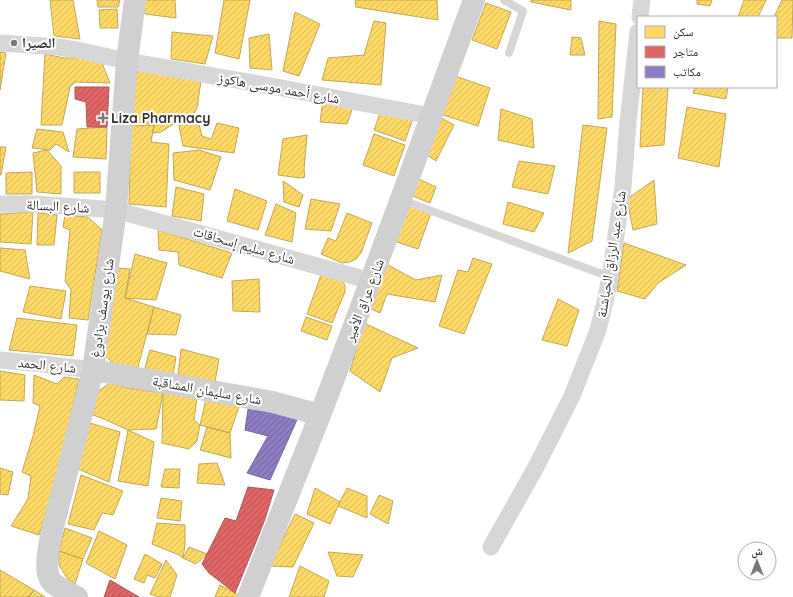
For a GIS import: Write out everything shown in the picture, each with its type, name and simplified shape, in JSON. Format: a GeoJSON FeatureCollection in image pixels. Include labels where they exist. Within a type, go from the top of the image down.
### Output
{"type":"FeatureCollection","features":[{"type":"Feature","properties":{"kind":"main road","name":"شارع يوسف بزادوغ"},"geometry":{"type":"LineString","coordinates":[[77,597],[54,584],[49,578],[47,572],[48,554],[51,535],[93,370],[116,210],[127,61],[135,0]]}},
{"type":"Feature","properties":{"kind":"main road","name":"شارع عراق الأمير"},"geometry":{"type":"LineString","coordinates":[[248,597],[371,281],[474,0]]}},
{"type":"Feature","properties":{"kind":"main road","name":"شارع سليمان المشاقبة"},"geometry":{"type":"LineString","coordinates":[[93,370],[273,402],[320,415]]}},
{"type":"Feature","properties":{"kind":"street"},"geometry":{"type":"LineString","coordinates":[[640,16],[642,0]]}},
{"type":"Feature","properties":{"kind":"street","name":"شارع عبد الرزاق الحباشنة"},"geometry":{"type":"LineString","coordinates":[[491,547],[536,467],[572,396],[598,330],[610,276],[623,186],[637,41]]}},
{"type":"Feature","properties":{"kind":"street","name":"شارع أحمد موسى هاكوز"},"geometry":{"type":"LineString","coordinates":[[0,43],[59,47],[77,50],[127,61],[431,116]]}},
{"type":"Feature","properties":{"kind":"street","name":"شارع البسالة"},"geometry":{"type":"LineString","coordinates":[[0,204],[36,204],[116,210]]}},
{"type":"Feature","properties":{"kind":"street","name":"شارع سليم إسحاقات"},"geometry":{"type":"LineString","coordinates":[[116,210],[371,281]]}},
{"type":"Feature","properties":{"kind":"street","name":"شارع الحمد"},"geometry":{"type":"LineString","coordinates":[[0,360],[93,370]]}},
{"type":"Feature","properties":{"kind":"lane"},"geometry":{"type":"LineString","coordinates":[[504,0],[523,11],[509,53]]}},
{"type":"Feature","properties":{"kind":"lane"},"geometry":{"type":"LineString","coordinates":[[401,200],[610,276]]}},
{"type":"Feature","properties":{"kind":"building: سكن"},"geometry":{"type":"Polygon","coordinates":[[[50,0],[73,0],[80,39],[54,36],[50,0]]]}},
{"type":"Feature","properties":{"kind":"building: سكن"},"geometry":{"type":"Polygon","coordinates":[[[97,0],[120,0],[118,7],[98,7],[97,0]]]}},
{"type":"Feature","properties":{"kind":"building: سكن"},"geometry":{"type":"Polygon","coordinates":[[[144,0],[175,0],[176,18],[145,14],[144,0]]]}},
{"type":"Feature","properties":{"kind":"building: سكن"},"geometry":{"type":"Polygon","coordinates":[[[224,0],[250,0],[239,59],[215,53],[224,0]]]}},
{"type":"Feature","properties":{"kind":"building: سكن"},"geometry":{"type":"Polygon","coordinates":[[[355,0],[437,0],[438,20],[356,7],[355,0]]]}},
{"type":"Feature","properties":{"kind":"building: سكن"},"geometry":{"type":"Polygon","coordinates":[[[531,0],[571,0],[571,10],[531,2],[531,0]]]}},
{"type":"Feature","properties":{"kind":"building: سكن"},"geometry":{"type":"Polygon","coordinates":[[[697,0],[712,0],[710,6],[697,4],[697,0]]]}},
{"type":"Feature","properties":{"kind":"building: سكن"},"geometry":{"type":"Polygon","coordinates":[[[744,0],[766,0],[758,16],[738,16],[744,0]]]}},
{"type":"Feature","properties":{"kind":"building: سكن"},"geometry":{"type":"Polygon","coordinates":[[[782,0],[793,0],[792,38],[777,38],[777,16],[774,16],[782,0]]]}},
{"type":"Feature","properties":{"kind":"building: سكن"},"geometry":{"type":"Polygon","coordinates":[[[486,3],[511,12],[497,49],[472,40],[486,3]]]}},
{"type":"Feature","properties":{"kind":"building: سكن"},"geometry":{"type":"Polygon","coordinates":[[[117,9],[118,28],[100,28],[99,10],[117,9]]]}},
{"type":"Feature","properties":{"kind":"building: سكن"},"geometry":{"type":"Polygon","coordinates":[[[295,12],[320,24],[299,76],[283,71],[295,12]]]}},
{"type":"Feature","properties":{"kind":"building: سكن"},"geometry":{"type":"Polygon","coordinates":[[[374,21],[386,23],[381,85],[322,80],[328,58],[364,55],[374,21]]]}},
{"type":"Feature","properties":{"kind":"building: سكن"},"geometry":{"type":"Polygon","coordinates":[[[599,21],[616,24],[612,117],[598,119],[599,21]]]}},
{"type":"Feature","properties":{"kind":"building: سكن"},"geometry":{"type":"Polygon","coordinates":[[[172,32],[213,36],[205,64],[171,59],[172,32]]]}},
{"type":"Feature","properties":{"kind":"building: سكن"},"geometry":{"type":"Polygon","coordinates":[[[269,34],[272,70],[250,68],[249,38],[269,34]]]}},
{"type":"Feature","properties":{"kind":"building: سكن"},"geometry":{"type":"Polygon","coordinates":[[[572,37],[581,38],[585,55],[570,55],[572,37]]]}},
{"type":"Feature","properties":{"kind":"building: سكن"},"geometry":{"type":"Polygon","coordinates":[[[0,52],[6,53],[0,90],[0,52]]]}},
{"type":"Feature","properties":{"kind":"building: سكن"},"geometry":{"type":"Polygon","coordinates":[[[45,54],[64,58],[82,58],[102,63],[110,83],[75,82],[70,87],[62,125],[41,125],[45,54]]]}},
{"type":"Feature","properties":{"kind":"building: سكن"},"geometry":{"type":"Polygon","coordinates":[[[138,70],[201,81],[197,108],[192,117],[178,121],[161,132],[153,133],[154,125],[131,121],[133,88],[138,70]]]}},
{"type":"Feature","properties":{"kind":"building: سكن"},"geometry":{"type":"Polygon","coordinates":[[[452,75],[490,88],[478,126],[440,114],[452,75]]]}},
{"type":"Feature","properties":{"kind":"building: سكن"},"geometry":{"type":"Polygon","coordinates":[[[643,88],[668,88],[664,145],[640,147],[643,88]]]}},
{"type":"Feature","properties":{"kind":"building: سكن"},"geometry":{"type":"Polygon","coordinates":[[[695,88],[728,88],[726,99],[693,93],[695,88]]]}},
{"type":"Feature","properties":{"kind":"building: سكن"},"geometry":{"type":"Polygon","coordinates":[[[323,100],[353,107],[347,124],[320,122],[323,100]]]}},
{"type":"Feature","properties":{"kind":"building: سكن"},"geometry":{"type":"Polygon","coordinates":[[[687,107],[726,114],[719,167],[678,158],[687,107]]]}},
{"type":"Feature","properties":{"kind":"building: سكن"},"geometry":{"type":"Polygon","coordinates":[[[382,108],[413,118],[405,141],[374,130],[382,108]]]}},
{"type":"Feature","properties":{"kind":"building: سكن"},"geometry":{"type":"Polygon","coordinates":[[[501,109],[532,119],[534,148],[498,140],[501,109]]]}},
{"type":"Feature","properties":{"kind":"building: سكن"},"geometry":{"type":"Polygon","coordinates":[[[438,116],[454,125],[436,161],[422,152],[438,116]]]}},
{"type":"Feature","properties":{"kind":"building: سكن"},"geometry":{"type":"Polygon","coordinates":[[[178,121],[198,121],[202,136],[211,139],[217,123],[239,128],[234,153],[183,146],[178,121]]]}},
{"type":"Feature","properties":{"kind":"building: سكن"},"geometry":{"type":"Polygon","coordinates":[[[154,125],[151,142],[169,144],[166,207],[129,204],[131,126],[154,125]]]}},
{"type":"Feature","properties":{"kind":"building: سكن"},"geometry":{"type":"Polygon","coordinates":[[[583,125],[607,128],[592,241],[568,253],[583,125]]]}},
{"type":"Feature","properties":{"kind":"building: سكن"},"geometry":{"type":"Polygon","coordinates":[[[107,127],[106,159],[73,157],[77,129],[107,127]]]}},
{"type":"Feature","properties":{"kind":"building: سكن"},"geometry":{"type":"Polygon","coordinates":[[[37,129],[63,132],[69,152],[56,144],[50,150],[32,148],[37,129]]]}},
{"type":"Feature","properties":{"kind":"building: سكن"},"geometry":{"type":"Polygon","coordinates":[[[374,134],[405,145],[394,176],[363,165],[374,134]]]}},
{"type":"Feature","properties":{"kind":"building: سكن"},"geometry":{"type":"Polygon","coordinates":[[[307,135],[304,170],[305,177],[300,178],[278,175],[283,139],[307,135]]]}},
{"type":"Feature","properties":{"kind":"building: سكن"},"geometry":{"type":"Polygon","coordinates":[[[0,147],[6,147],[1,175],[0,175],[0,147]]]}},
{"type":"Feature","properties":{"kind":"building: سكن"},"geometry":{"type":"Polygon","coordinates":[[[47,150],[61,166],[61,194],[37,192],[33,153],[47,150]]]}},
{"type":"Feature","properties":{"kind":"building: سكن"},"geometry":{"type":"Polygon","coordinates":[[[199,150],[221,157],[210,190],[174,180],[173,153],[199,150]]]}},
{"type":"Feature","properties":{"kind":"building: سكن"},"geometry":{"type":"Polygon","coordinates":[[[519,161],[555,166],[548,194],[512,187],[519,161]]]}},
{"type":"Feature","properties":{"kind":"building: سكن"},"geometry":{"type":"Polygon","coordinates":[[[32,172],[32,194],[6,194],[6,173],[32,172]]]}},
{"type":"Feature","properties":{"kind":"building: سكن"},"geometry":{"type":"Polygon","coordinates":[[[74,172],[100,172],[100,193],[74,193],[74,172]]]}},
{"type":"Feature","properties":{"kind":"building: سكن"},"geometry":{"type":"Polygon","coordinates":[[[417,178],[436,187],[430,203],[410,195],[417,178]]]}},
{"type":"Feature","properties":{"kind":"building: سكن"},"geometry":{"type":"Polygon","coordinates":[[[654,180],[657,224],[633,230],[627,199],[654,180]]]}},
{"type":"Feature","properties":{"kind":"building: سكن"},"geometry":{"type":"Polygon","coordinates":[[[283,181],[303,195],[299,207],[284,202],[283,181]]]}},
{"type":"Feature","properties":{"kind":"building: سكن"},"geometry":{"type":"Polygon","coordinates":[[[176,187],[204,194],[201,221],[172,216],[176,187]]]}},
{"type":"Feature","properties":{"kind":"building: سكن"},"geometry":{"type":"Polygon","coordinates":[[[235,189],[267,201],[258,230],[227,221],[235,189]]]}},
{"type":"Feature","properties":{"kind":"building: سكن"},"geometry":{"type":"Polygon","coordinates":[[[311,199],[340,204],[331,231],[305,229],[311,199]]]}},
{"type":"Feature","properties":{"kind":"building: سكن"},"geometry":{"type":"Polygon","coordinates":[[[508,202],[544,213],[534,232],[503,224],[508,202]]]}},
{"type":"Feature","properties":{"kind":"building: سكن"},"geometry":{"type":"Polygon","coordinates":[[[276,204],[296,213],[292,242],[265,235],[276,204]]]}},
{"type":"Feature","properties":{"kind":"building: سكن"},"geometry":{"type":"Polygon","coordinates":[[[407,205],[431,213],[418,249],[394,241],[407,205]]]}},
{"type":"Feature","properties":{"kind":"building: سكن"},"geometry":{"type":"Polygon","coordinates":[[[33,212],[31,244],[0,242],[0,214],[33,212]]]}},
{"type":"Feature","properties":{"kind":"building: سكن"},"geometry":{"type":"Polygon","coordinates":[[[38,213],[57,215],[54,245],[37,245],[38,213]]]}},
{"type":"Feature","properties":{"kind":"building: سكن"},"geometry":{"type":"Polygon","coordinates":[[[347,213],[372,223],[361,253],[356,259],[350,262],[342,263],[321,254],[328,238],[336,241],[347,213]]]}},
{"type":"Feature","properties":{"kind":"building: سكن"},"geometry":{"type":"Polygon","coordinates":[[[65,215],[88,217],[102,230],[88,320],[69,318],[71,290],[65,281],[70,230],[63,227],[65,215]]]}},
{"type":"Feature","properties":{"kind":"building: سكن"},"geometry":{"type":"Polygon","coordinates":[[[158,230],[232,253],[222,278],[179,265],[178,252],[159,250],[158,230]]]}},
{"type":"Feature","properties":{"kind":"building: سكن"},"geometry":{"type":"Polygon","coordinates":[[[624,243],[686,265],[658,283],[645,299],[617,291],[624,243]]]}},
{"type":"Feature","properties":{"kind":"building: سكن"},"geometry":{"type":"Polygon","coordinates":[[[0,248],[25,250],[30,279],[0,271],[0,248]]]}},
{"type":"Feature","properties":{"kind":"building: سكن"},"geometry":{"type":"Polygon","coordinates":[[[135,254],[167,263],[156,300],[125,298],[135,254]]]}},
{"type":"Feature","properties":{"kind":"building: سكن"},"geometry":{"type":"Polygon","coordinates":[[[473,258],[492,264],[464,334],[439,326],[458,270],[468,272],[473,258]]]}},
{"type":"Feature","properties":{"kind":"building: سكن"},"geometry":{"type":"Polygon","coordinates":[[[388,265],[416,280],[442,275],[435,302],[387,294],[380,313],[369,308],[388,265]]]}},
{"type":"Feature","properties":{"kind":"building: سكن"},"geometry":{"type":"Polygon","coordinates":[[[117,268],[130,269],[125,298],[154,307],[138,367],[116,367],[104,354],[117,268]]]}},
{"type":"Feature","properties":{"kind":"building: سكن"},"geometry":{"type":"Polygon","coordinates":[[[322,272],[343,281],[345,286],[345,292],[332,323],[307,314],[322,272]]]}},
{"type":"Feature","properties":{"kind":"building: سكن"},"geometry":{"type":"Polygon","coordinates":[[[259,279],[260,312],[233,311],[232,281],[259,279]]]}},
{"type":"Feature","properties":{"kind":"building: سكن"},"geometry":{"type":"Polygon","coordinates":[[[30,286],[66,291],[61,319],[23,312],[30,286]]]}},
{"type":"Feature","properties":{"kind":"building: سكن"},"geometry":{"type":"Polygon","coordinates":[[[558,299],[579,310],[567,346],[542,340],[558,299]]]}},
{"type":"Feature","properties":{"kind":"building: سكن"},"geometry":{"type":"Polygon","coordinates":[[[154,307],[181,315],[176,335],[147,334],[154,307]]]}},
{"type":"Feature","properties":{"kind":"building: سكن"},"geometry":{"type":"Polygon","coordinates":[[[306,317],[332,326],[327,340],[301,331],[306,317]]]}},
{"type":"Feature","properties":{"kind":"building: سكن"},"geometry":{"type":"Polygon","coordinates":[[[17,318],[77,325],[73,356],[9,350],[17,318]]]}},
{"type":"Feature","properties":{"kind":"building: سكن"},"geometry":{"type":"Polygon","coordinates":[[[364,323],[418,348],[392,358],[380,392],[350,371],[364,323]]]}},
{"type":"Feature","properties":{"kind":"building: سكن"},"geometry":{"type":"Polygon","coordinates":[[[181,349],[219,359],[215,382],[178,375],[181,349]]]}},
{"type":"Feature","properties":{"kind":"building: سكن"},"geometry":{"type":"Polygon","coordinates":[[[150,350],[176,357],[173,376],[144,371],[150,350]]]}},
{"type":"Feature","properties":{"kind":"building: سكن"},"geometry":{"type":"Polygon","coordinates":[[[0,371],[25,375],[24,401],[0,400],[0,371]]]}},
{"type":"Feature","properties":{"kind":"building: سكن"},"geometry":{"type":"Polygon","coordinates":[[[34,375],[57,384],[64,377],[79,379],[55,485],[39,535],[11,526],[28,499],[31,476],[22,472],[40,406],[33,403],[34,375]]]}},
{"type":"Feature","properties":{"kind":"building: سكن"},"geometry":{"type":"Polygon","coordinates":[[[110,383],[128,388],[163,393],[156,429],[128,430],[93,415],[97,392],[110,383]]]}},
{"type":"Feature","properties":{"kind":"building: سكن"},"geometry":{"type":"Polygon","coordinates":[[[163,393],[197,398],[194,420],[200,425],[197,441],[189,449],[162,443],[163,393]]]}},
{"type":"Feature","properties":{"kind":"building: سكن"},"geometry":{"type":"Polygon","coordinates":[[[206,399],[240,404],[230,433],[200,425],[206,399]]]}},
{"type":"Feature","properties":{"kind":"building: سكن"},"geometry":{"type":"Polygon","coordinates":[[[90,423],[120,432],[109,482],[78,469],[90,423]]]}},
{"type":"Feature","properties":{"kind":"building: سكن"},"geometry":{"type":"Polygon","coordinates":[[[207,427],[230,433],[231,458],[200,450],[207,427]]]}},
{"type":"Feature","properties":{"kind":"building: سكن"},"geometry":{"type":"Polygon","coordinates":[[[128,430],[154,442],[148,486],[118,481],[128,430]]]}},
{"type":"Feature","properties":{"kind":"building: سكن"},"geometry":{"type":"Polygon","coordinates":[[[217,463],[225,485],[197,483],[199,464],[217,463]]]}},
{"type":"Feature","properties":{"kind":"building: سكن"},"geometry":{"type":"Polygon","coordinates":[[[0,468],[13,472],[8,495],[0,494],[0,468]]]}},
{"type":"Feature","properties":{"kind":"building: سكن"},"geometry":{"type":"Polygon","coordinates":[[[165,469],[180,469],[179,488],[161,487],[165,469]]]}},
{"type":"Feature","properties":{"kind":"building: سكن"},"geometry":{"type":"Polygon","coordinates":[[[81,475],[123,491],[113,515],[102,513],[94,530],[68,524],[81,475]]]}},
{"type":"Feature","properties":{"kind":"building: سكن"},"geometry":{"type":"Polygon","coordinates":[[[315,488],[340,502],[330,524],[307,514],[315,488]]]}},
{"type":"Feature","properties":{"kind":"building: سكن"},"geometry":{"type":"Polygon","coordinates":[[[347,488],[367,496],[367,518],[338,506],[347,488]]]}},
{"type":"Feature","properties":{"kind":"building: سكن"},"geometry":{"type":"Polygon","coordinates":[[[379,495],[393,501],[388,524],[370,514],[379,495]]]}},
{"type":"Feature","properties":{"kind":"building: سكن"},"geometry":{"type":"Polygon","coordinates":[[[161,498],[182,501],[180,521],[157,518],[161,498]]]}},
{"type":"Feature","properties":{"kind":"building: سكن"},"geometry":{"type":"Polygon","coordinates":[[[295,514],[314,523],[293,567],[270,566],[295,514]]]}},
{"type":"Feature","properties":{"kind":"building: سكن"},"geometry":{"type":"Polygon","coordinates":[[[157,523],[185,525],[185,545],[183,558],[152,544],[157,523]]]}},
{"type":"Feature","properties":{"kind":"building: سكن"},"geometry":{"type":"Polygon","coordinates":[[[65,528],[92,538],[83,559],[59,551],[65,528]]]}},
{"type":"Feature","properties":{"kind":"building: سكن"},"geometry":{"type":"Polygon","coordinates":[[[99,531],[127,545],[115,579],[86,563],[99,531]]]}},
{"type":"Feature","properties":{"kind":"building: سكن"},"geometry":{"type":"Polygon","coordinates":[[[189,547],[207,554],[196,564],[183,558],[189,547]]]}},
{"type":"Feature","properties":{"kind":"building: سكن"},"geometry":{"type":"Polygon","coordinates":[[[59,551],[83,559],[75,584],[67,578],[59,565],[59,551]]]}},
{"type":"Feature","properties":{"kind":"building: سكن"},"geometry":{"type":"Polygon","coordinates":[[[328,552],[363,555],[353,577],[337,576],[328,552]]]}},
{"type":"Feature","properties":{"kind":"building: سكن"},"geometry":{"type":"Polygon","coordinates":[[[145,554],[162,564],[155,578],[147,575],[144,583],[134,579],[145,554]]]}},
{"type":"Feature","properties":{"kind":"building: سكن"},"geometry":{"type":"Polygon","coordinates":[[[166,560],[177,575],[170,597],[159,597],[150,594],[166,560]]]}},
{"type":"Feature","properties":{"kind":"building: سكن"},"geometry":{"type":"Polygon","coordinates":[[[300,566],[329,581],[324,597],[289,597],[300,566]]]}},
{"type":"Feature","properties":{"kind":"building: سكن"},"geometry":{"type":"Polygon","coordinates":[[[0,570],[34,590],[29,597],[0,597],[0,570]]]}},
{"type":"Feature","properties":{"kind":"building: سكن"},"geometry":{"type":"Polygon","coordinates":[[[220,585],[239,595],[238,597],[215,597],[220,585]]]}},
{"type":"Feature","properties":{"kind":"building: سكن"},"geometry":{"type":"Polygon","coordinates":[[[34,590],[45,597],[29,597],[34,590]]]}},
{"type":"Feature","properties":{"kind":"building: متاجر"},"geometry":{"type":"Polygon","coordinates":[[[75,87],[109,87],[107,127],[87,127],[86,102],[75,99],[75,87]]]}},
{"type":"Feature","properties":{"kind":"building: متاجر"},"geometry":{"type":"Polygon","coordinates":[[[248,487],[274,490],[265,519],[235,593],[209,573],[202,564],[225,518],[236,521],[248,487]]]}},
{"type":"Feature","properties":{"kind":"building: متاجر"},"geometry":{"type":"Polygon","coordinates":[[[110,580],[139,597],[104,597],[110,580]]]}},
{"type":"Feature","properties":{"kind":"building: مكاتب"},"geometry":{"type":"Polygon","coordinates":[[[249,403],[300,413],[270,480],[247,473],[268,436],[245,430],[249,403]]]}},
{"type":"Feature","properties":{"kind":"place","name":"الصيرا"},"geometry":{"type":"Point","coordinates":[14,43]}},
{"type":"Feature","properties":{"kind":"place","name":"Liza Pharmacy"},"geometry":{"type":"Point","coordinates":[103,118]}}]}
